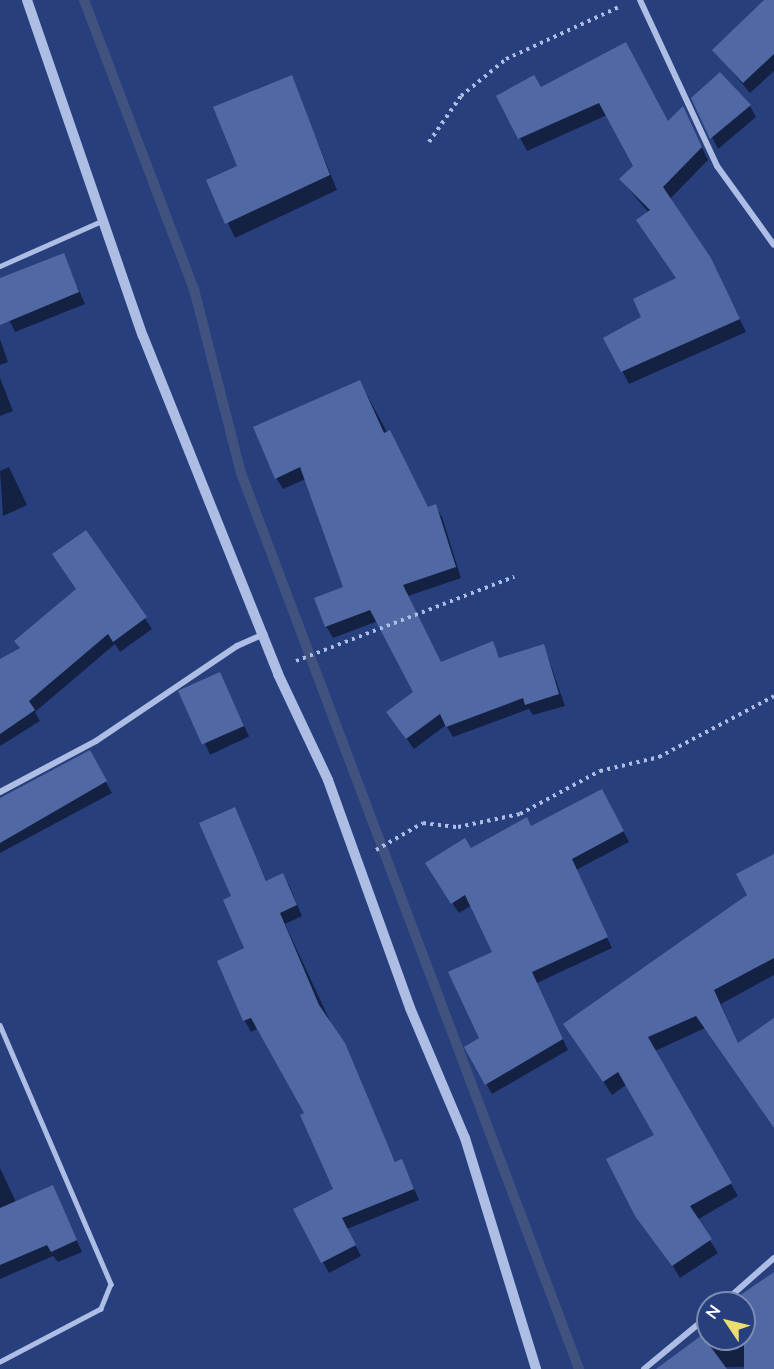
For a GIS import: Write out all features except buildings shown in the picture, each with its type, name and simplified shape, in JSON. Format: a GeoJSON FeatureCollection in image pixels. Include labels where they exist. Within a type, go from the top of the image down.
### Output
{"type":"FeatureCollection","features":[{"type":"Feature","properties":{"kind":"street"},"geometry":{"type":"LineString","coordinates":[[27,0],[143,336],[264,634],[328,780],[410,1008],[465,1138],[536,1369]]}},
{"type":"Feature","properties":{"kind":"street"},"geometry":{"type":"LineString","coordinates":[[640,0],[717,166],[774,245]]}},
{"type":"Feature","properties":{"kind":"street"},"geometry":{"type":"LineString","coordinates":[[0,792],[96,741],[237,646],[264,634]]}},
{"type":"Feature","properties":{"kind":"street"},"geometry":{"type":"LineString","coordinates":[[737,1291],[774,1258]]}},
{"type":"Feature","properties":{"kind":"street"},"geometry":{"type":"LineString","coordinates":[[644,1369],[696,1326]]}},
{"type":"Feature","properties":{"kind":"lane"},"geometry":{"type":"LineString","coordinates":[[0,266],[104,220]]}},
{"type":"Feature","properties":{"kind":"lane"},"geometry":{"type":"LineString","coordinates":[[0,1025],[111,1284],[111,1295],[91,1316],[0,1362]]}},
{"type":"Feature","properties":{"kind":"path"},"geometry":{"type":"LineString","coordinates":[[429,142],[461,96],[506,59],[632,0]]}},
{"type":"Feature","properties":{"kind":"path"},"geometry":{"type":"LineString","coordinates":[[313,654],[514,577]]}},
{"type":"Feature","properties":{"kind":"path"},"geometry":{"type":"LineString","coordinates":[[372,851],[410,834],[423,823],[458,828],[520,814],[600,771],[659,757],[774,696]]}},
{"type":"Feature","properties":{"kind":"waterway"},"geometry":{"type":"LineString","coordinates":[[84,0],[194,289],[241,473],[579,1369]]}}]}
